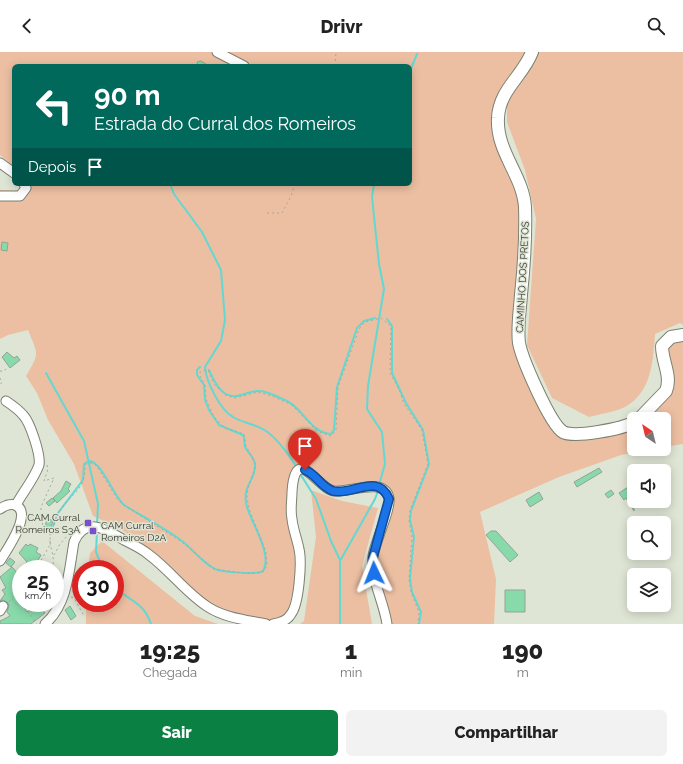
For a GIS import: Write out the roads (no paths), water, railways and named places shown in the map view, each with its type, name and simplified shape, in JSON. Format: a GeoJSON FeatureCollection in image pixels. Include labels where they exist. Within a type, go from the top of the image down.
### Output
{"type":"FeatureCollection","features":[{"type":"Feature","properties":{"kind":"main road","name":"CAMINHO DOS PRETOS"},"geometry":{"type":"LineString","coordinates":[[532,52],[503,96],[498,119],[499,134],[506,158],[518,175],[523,192],[525,207],[524,257],[519,343],[523,357],[552,419],[562,431],[568,434],[577,434],[621,428],[627,425]]}},
{"type":"Feature","properties":{"kind":"main road"},"geometry":{"type":"LineString","coordinates":[[646,412],[668,387],[669,382],[662,356],[662,346],[671,336],[683,335]]}},
{"type":"Feature","properties":{"kind":"street"},"geometry":{"type":"LineString","coordinates":[[217,52],[240,64]]}},
{"type":"Feature","properties":{"kind":"street"},"geometry":{"type":"LineString","coordinates":[[0,163],[12,171]]}},
{"type":"Feature","properties":{"kind":"street"},"geometry":{"type":"LineString","coordinates":[[0,196],[20,196],[26,188],[25,186]]}},
{"type":"Feature","properties":{"kind":"street"},"geometry":{"type":"LineString","coordinates":[[6,401],[23,414],[27,420],[39,456],[39,463],[16,506]]}},
{"type":"Feature","properties":{"kind":"street"},"geometry":{"type":"LineString","coordinates":[[273,624],[284,621],[292,614],[300,580],[301,566],[299,549],[291,509],[297,473],[305,470],[312,473],[325,487],[334,491],[371,486],[383,488],[389,499],[373,557],[374,573],[387,624]]}},
{"type":"Feature","properties":{"kind":"street"},"geometry":{"type":"LineString","coordinates":[[0,509],[9,504],[16,506],[21,511],[21,521],[0,561]]}},
{"type":"Feature","properties":{"kind":"street"},"geometry":{"type":"LineString","coordinates":[[45,624],[58,609],[65,594],[74,542],[81,532],[96,527],[147,553],[191,594],[211,608],[226,615],[266,624]]}},
{"type":"Feature","properties":{"kind":"waterway"},"geometry":{"type":"LineString","coordinates":[[412,66],[417,54]]}},
{"type":"Feature","properties":{"kind":"waterway"},"geometry":{"type":"LineString","coordinates":[[171,186],[174,194],[202,232],[221,270],[225,320],[221,341],[205,367],[214,395],[223,408],[233,417],[254,425],[271,435],[291,458],[297,468]]}},
{"type":"Feature","properties":{"kind":"waterway"},"geometry":{"type":"LineString","coordinates":[[374,186],[372,197],[379,264],[384,289],[368,386],[367,409],[382,432],[385,464],[379,485]]}},
{"type":"Feature","properties":{"kind":"waterway"},"geometry":{"type":"LineString","coordinates":[[209,370],[220,390],[225,393],[235,396],[257,391],[269,393],[291,403],[317,429],[324,433],[331,434],[334,430],[337,387],[357,328],[364,321],[375,318]]}},
{"type":"Feature","properties":{"kind":"waterway"},"geometry":{"type":"LineString","coordinates":[[387,319],[392,326],[392,373],[406,403],[423,430],[429,464],[411,511],[410,520],[414,537],[410,579],[412,592],[421,612],[419,624]]}},
{"type":"Feature","properties":{"kind":"waterway"},"geometry":{"type":"LineString","coordinates":[[90,461],[95,463],[104,474],[124,505],[182,541],[210,566],[215,569],[232,572],[254,573],[263,571],[265,564],[264,548],[247,507],[246,500],[247,489],[253,476],[255,463],[245,447],[243,435],[219,425],[209,410],[205,400],[204,385],[197,375],[197,370],[200,367]]}},
{"type":"Feature","properties":{"kind":"waterway"},"geometry":{"type":"LineString","coordinates":[[46,373],[84,441],[98,504],[97,525]]}},
{"type":"Feature","properties":{"kind":"waterway"},"geometry":{"type":"LineString","coordinates":[[52,529],[58,513],[83,480],[84,464],[87,462]]}},
{"type":"Feature","properties":{"kind":"waterway"},"geometry":{"type":"LineString","coordinates":[[299,472],[316,499],[331,541],[340,560]]}},
{"type":"Feature","properties":{"kind":"waterway"},"geometry":{"type":"LineString","coordinates":[[340,624],[340,561],[378,491]]}},
{"type":"Feature","properties":{"kind":"waterway"},"geometry":{"type":"LineString","coordinates":[[97,531],[96,552],[99,560]]}},
{"type":"Feature","properties":{"kind":"waterway"},"geometry":{"type":"LineString","coordinates":[[124,594],[140,606],[148,616],[151,624]]}},
{"type":"Feature","properties":{"kind":"place","name":"CAM Curral Romeiros S3A"},"geometry":{"type":"Point","coordinates":[88,523]}},
{"type":"Feature","properties":{"kind":"place","name":"CAM Curral Romeiros D2A"},"geometry":{"type":"Point","coordinates":[93,531]}}]}
